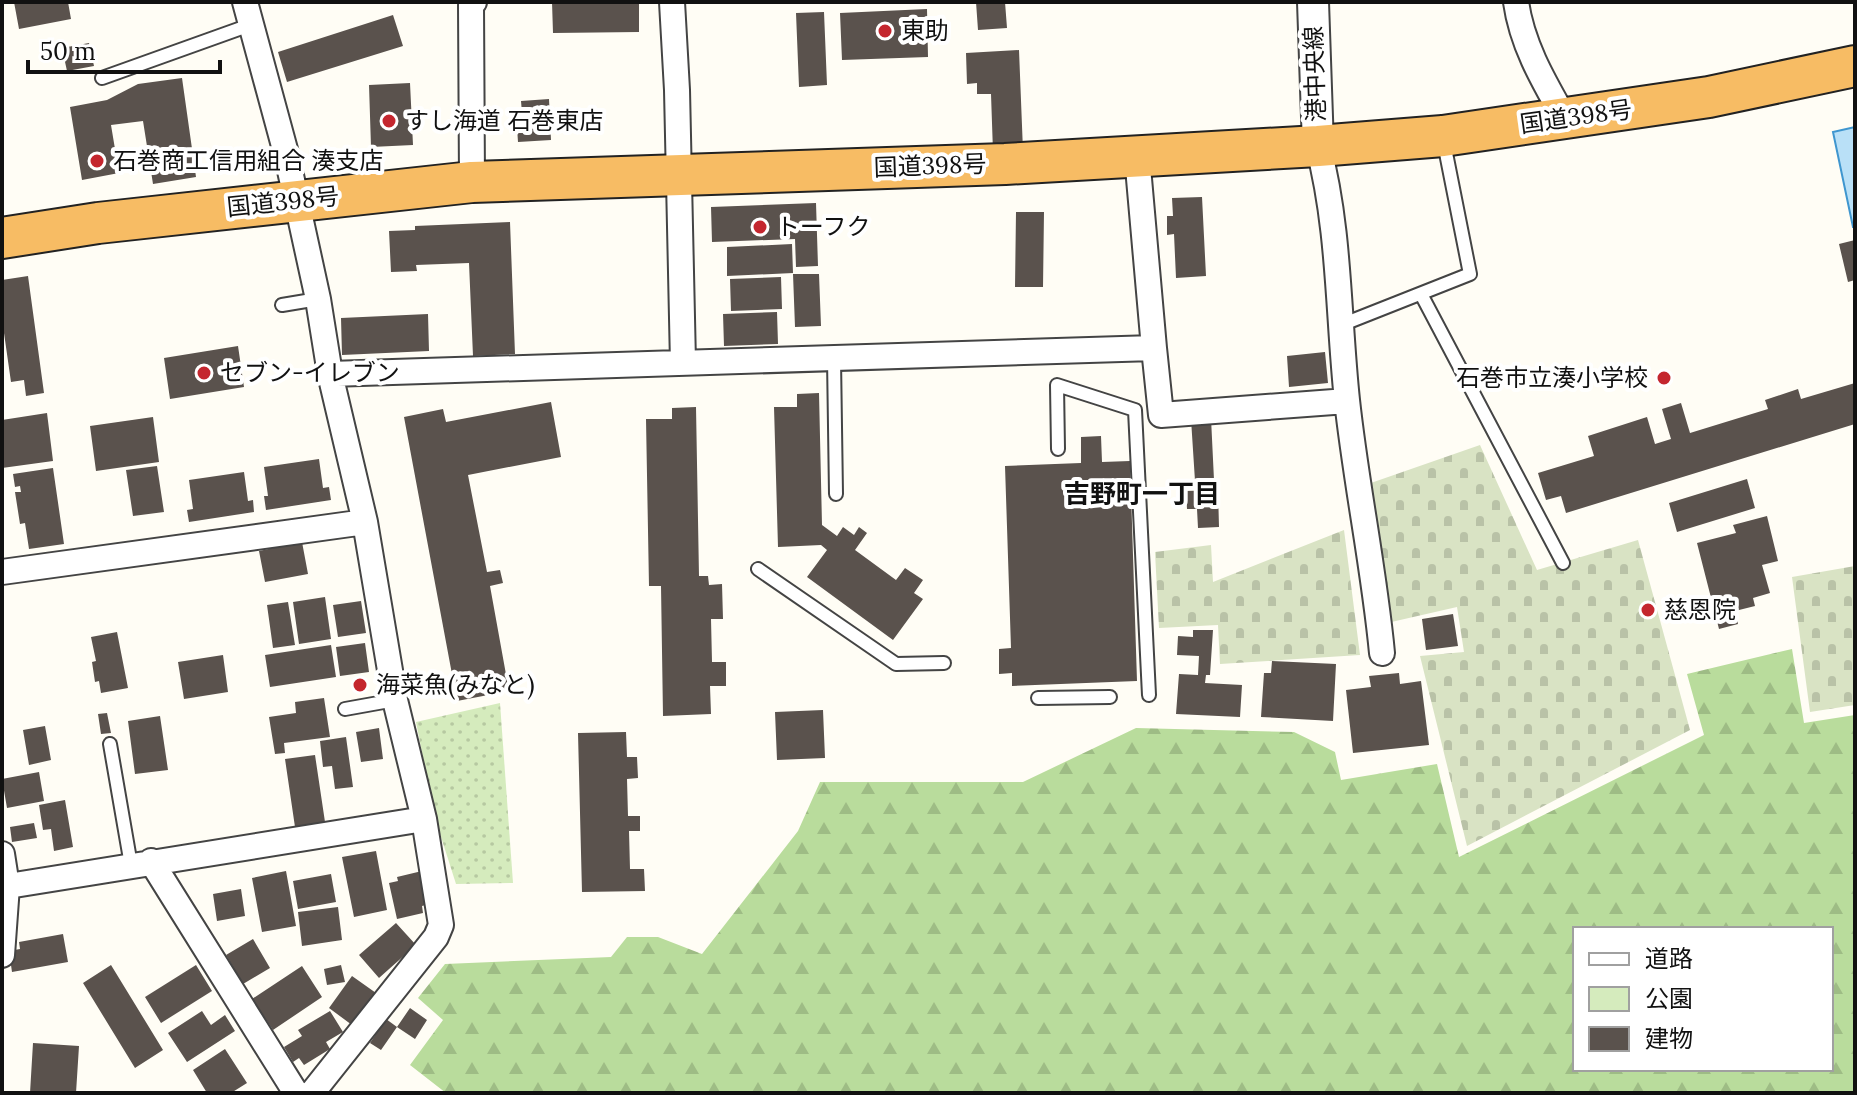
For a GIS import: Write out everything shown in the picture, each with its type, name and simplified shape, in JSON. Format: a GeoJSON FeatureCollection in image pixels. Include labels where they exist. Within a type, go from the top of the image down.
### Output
{"type":"FeatureCollection","features":[{"type":"Feature","properties":{"kind":"highway","name":"国道398号"},"geometry":{"type":"LineString","coordinates":[[2,238],[98,223],[472,182],[677,177],[1137,156],[1443,136],[1709,97],[1855,66]]}},
{"type":"Feature","properties":{"kind":"street"},"geometry":{"type":"LineString","coordinates":[[472,182],[471,5],[474,2]]}},
{"type":"Feature","properties":{"kind":"street"},"geometry":{"type":"LineString","coordinates":[[672,2],[683,363]]}},
{"type":"Feature","properties":{"kind":"street","name":"港中央線"},"geometry":{"type":"LineString","coordinates":[[1313,2],[1318,146]]}},
{"type":"Feature","properties":{"kind":"street"},"geometry":{"type":"LineString","coordinates":[[1516,2],[1519,24],[1537,70],[1565,119]]}},
{"type":"Feature","properties":{"kind":"street"},"geometry":{"type":"LineString","coordinates":[[247,13],[297,201],[318,299],[330,374],[365,522],[395,700],[424,819],[441,925],[436,937],[312,1093]]}},
{"type":"Feature","properties":{"kind":"street"},"geometry":{"type":"LineString","coordinates":[[1318,146],[1326,175],[1333,229],[1347,401],[1378,606],[1382,653]]}},
{"type":"Feature","properties":{"kind":"street"},"geometry":{"type":"LineString","coordinates":[[1137,156],[1161,415],[1347,401]]}},
{"type":"Feature","properties":{"kind":"street"},"geometry":{"type":"LineString","coordinates":[[330,374],[1154,348]]}},
{"type":"Feature","properties":{"kind":"street"},"geometry":{"type":"LineString","coordinates":[[2,572],[365,522]]}},
{"type":"Feature","properties":{"kind":"street"},"geometry":{"type":"LineString","coordinates":[[5,886],[424,819]]}},
{"type":"Feature","properties":{"kind":"street"},"geometry":{"type":"LineString","coordinates":[[2,854],[5,886],[2,955]]}},
{"type":"Feature","properties":{"kind":"street"},"geometry":{"type":"LineString","coordinates":[[141,863],[296,1093]]}},
{"type":"Feature","properties":{"kind":"lane"},"geometry":{"type":"LineString","coordinates":[[102,78],[247,13]]}},
{"type":"Feature","properties":{"kind":"lane"},"geometry":{"type":"LineString","coordinates":[[1341,325],[1470,274],[1460,236],[1443,136]]}},
{"type":"Feature","properties":{"kind":"lane"},"geometry":{"type":"LineString","coordinates":[[1421,294],[1563,563]]}},
{"type":"Feature","properties":{"kind":"lane"},"geometry":{"type":"LineString","coordinates":[[282,305],[318,299]]}},
{"type":"Feature","properties":{"kind":"lane"},"geometry":{"type":"LineString","coordinates":[[834,359],[836,494]]}},
{"type":"Feature","properties":{"kind":"lane"},"geometry":{"type":"LineString","coordinates":[[1058,449],[1057,385],[1135,410],[1149,695]]}},
{"type":"Feature","properties":{"kind":"lane"},"geometry":{"type":"LineString","coordinates":[[758,569],[896,664],[944,663]]}},
{"type":"Feature","properties":{"kind":"lane"},"geometry":{"type":"LineString","coordinates":[[1038,698],[1110,697]]}},
{"type":"Feature","properties":{"kind":"lane"},"geometry":{"type":"LineString","coordinates":[[345,709],[395,700]]}},
{"type":"Feature","properties":{"kind":"lane"},"geometry":{"type":"LineString","coordinates":[[110,744],[141,863]]}},
{"type":"Feature","properties":{"kind":"green space"},"geometry":{"type":"Polygon","coordinates":[[[1480,445],[1537,570],[1638,540],[1690,730],[1467,846],[1420,656],[1464,652],[1457,607],[1387,623],[1368,484],[1480,445]]]}},
{"type":"Feature","properties":{"kind":"green space"},"geometry":{"type":"Polygon","coordinates":[[[1344,530],[1360,655],[1220,664],[1218,625],[1159,628],[1155,552],[1211,545],[1213,582],[1344,530]]]}},
{"type":"Feature","properties":{"kind":"green space"},"geometry":{"type":"Polygon","coordinates":[[[1855,566],[1855,705],[1810,712],[1792,577],[1855,566]]]}},
{"type":"Feature","properties":{"kind":"green space"},"geometry":{"type":"Polygon","coordinates":[[[1792,649],[1804,723],[1855,715],[1855,1093],[446,1093],[410,1065],[443,1020],[418,998],[445,964],[611,957],[627,937],[658,937],[702,954],[798,831],[820,782],[1023,782],[1136,728],[1294,732],[1335,752],[1341,780],[1437,764],[1459,857],[1704,735],[1687,674],[1792,649]]]}},
{"type":"Feature","properties":{"kind":"green space"},"geometry":{"type":"Polygon","coordinates":[[[500,703],[513,883],[456,884],[435,818],[416,722],[500,703]]]}},
{"type":"Feature","properties":{"kind":"water"},"geometry":{"type":"Polygon","coordinates":[[[1855,127],[1855,227],[1853,227],[1833,132],[1855,127]]]}},
{"type":"Feature","properties":{"kind":"building"},"geometry":{"type":"Polygon","coordinates":[[[14,2],[68,2],[71,19],[19,29],[14,2]]]}},
{"type":"Feature","properties":{"kind":"building"},"geometry":{"type":"Polygon","coordinates":[[[552,2],[639,2],[639,32],[553,33],[552,2]]]}},
{"type":"Feature","properties":{"kind":"building"},"geometry":{"type":"Polygon","coordinates":[[[976,2],[1005,2],[1007,28],[978,30],[976,2]]]}},
{"type":"Feature","properties":{"kind":"building"},"geometry":{"type":"Polygon","coordinates":[[[927,9],[928,57],[842,60],[840,13],[927,9]]]}},
{"type":"Feature","properties":{"kind":"building"},"geometry":{"type":"Polygon","coordinates":[[[824,12],[827,85],[799,87],[796,13],[824,12]]]}},
{"type":"Feature","properties":{"kind":"building"},"geometry":{"type":"Polygon","coordinates":[[[393,15],[403,46],[287,82],[278,52],[393,15]]]}},
{"type":"Feature","properties":{"kind":"building"},"geometry":{"type":"Polygon","coordinates":[[[89,43],[94,66],[67,71],[62,48],[89,43]]]}},
{"type":"Feature","properties":{"kind":"building"},"geometry":{"type":"Polygon","coordinates":[[[1019,50],[1023,151],[993,152],[991,94],[977,94],[977,83],[967,84],[966,53],[1019,50]]]}},
{"type":"Feature","properties":{"kind":"building"},"geometry":{"type":"Polygon","coordinates":[[[182,78],[196,177],[153,184],[143,121],[111,125],[119,173],[82,180],[70,107],[107,100],[138,84],[182,78]]]}},
{"type":"Feature","properties":{"kind":"building"},"geometry":{"type":"Polygon","coordinates":[[[410,83],[413,145],[371,147],[369,85],[410,83]]]}},
{"type":"Feature","properties":{"kind":"building"},"geometry":{"type":"Polygon","coordinates":[[[549,99],[551,140],[518,142],[516,113],[522,113],[521,101],[549,99]]]}},
{"type":"Feature","properties":{"kind":"building"},"geometry":{"type":"Polygon","coordinates":[[[1202,197],[1206,276],[1176,278],[1174,234],[1167,235],[1167,216],[1173,216],[1172,198],[1202,197]]]}},
{"type":"Feature","properties":{"kind":"building"},"geometry":{"type":"Polygon","coordinates":[[[816,203],[818,266],[796,267],[795,239],[712,242],[711,207],[816,203]]]}},
{"type":"Feature","properties":{"kind":"building"},"geometry":{"type":"Polygon","coordinates":[[[1016,212],[1044,212],[1043,287],[1015,287],[1016,212]]]}},
{"type":"Feature","properties":{"kind":"building"},"geometry":{"type":"Polygon","coordinates":[[[510,222],[515,354],[473,356],[469,263],[416,265],[417,271],[391,272],[389,231],[415,230],[415,226],[510,222]]]}},
{"type":"Feature","properties":{"kind":"building"},"geometry":{"type":"Polygon","coordinates":[[[1855,240],[1855,280],[1848,282],[1839,244],[1855,240]]]}},
{"type":"Feature","properties":{"kind":"building"},"geometry":{"type":"Polygon","coordinates":[[[792,244],[793,273],[727,276],[727,247],[792,244]]]}},
{"type":"Feature","properties":{"kind":"building"},"geometry":{"type":"Polygon","coordinates":[[[793,274],[819,274],[821,326],[795,327],[793,274]]]}},
{"type":"Feature","properties":{"kind":"building"},"geometry":{"type":"Polygon","coordinates":[[[28,276],[44,393],[26,396],[24,380],[11,382],[2,319],[2,280],[28,276]]]}},
{"type":"Feature","properties":{"kind":"building"},"geometry":{"type":"Polygon","coordinates":[[[781,277],[782,309],[731,311],[730,279],[781,277]]]}},
{"type":"Feature","properties":{"kind":"building"},"geometry":{"type":"Polygon","coordinates":[[[777,312],[778,344],[724,346],[723,314],[777,312]]]}},
{"type":"Feature","properties":{"kind":"building"},"geometry":{"type":"Polygon","coordinates":[[[428,314],[429,351],[342,355],[341,318],[428,314]]]}},
{"type":"Feature","properties":{"kind":"building","name":"セブン-イレブン"},"geometry":{"type":"Polygon","coordinates":[[[238,346],[244,387],[170,399],[164,358],[238,346]]]}},
{"type":"Feature","properties":{"kind":"building"},"geometry":{"type":"Polygon","coordinates":[[[1325,352],[1328,383],[1289,387],[1287,356],[1325,352]]]}},
{"type":"Feature","properties":{"kind":"building"},"geometry":{"type":"Polygon","coordinates":[[[1855,383],[1855,424],[1566,513],[1561,496],[1546,500],[1538,473],[1594,456],[1588,436],[1647,417],[1655,444],[1671,439],[1662,409],[1681,403],[1690,433],[1768,409],[1765,400],[1798,389],[1801,399],[1855,383]]]}},
{"type":"Feature","properties":{"kind":"building"},"geometry":{"type":"Polygon","coordinates":[[[819,393],[822,525],[837,536],[843,527],[854,535],[859,527],[867,533],[855,550],[896,580],[905,568],[923,580],[914,593],[923,599],[893,640],[807,577],[827,550],[821,545],[778,547],[774,407],[797,407],[797,394],[819,393]]]}},
{"type":"Feature","properties":{"kind":"building"},"geometry":{"type":"Polygon","coordinates":[[[551,402],[561,457],[468,475],[487,572],[500,570],[503,583],[490,586],[509,691],[457,701],[404,417],[443,409],[446,422],[551,402]]]}},
{"type":"Feature","properties":{"kind":"building"},"geometry":{"type":"Polygon","coordinates":[[[696,407],[699,576],[708,576],[709,585],[722,584],[723,619],[711,619],[712,662],[726,662],[726,686],[710,686],[711,714],[663,716],[661,586],[649,586],[646,419],[672,419],[672,408],[696,407]]]}},
{"type":"Feature","properties":{"kind":"building"},"geometry":{"type":"Polygon","coordinates":[[[47,413],[53,461],[2,468],[2,420],[47,413]]]}},
{"type":"Feature","properties":{"kind":"building"},"geometry":{"type":"Polygon","coordinates":[[[153,417],[159,462],[96,471],[90,426],[153,417]]]}},
{"type":"Feature","properties":{"kind":"building"},"geometry":{"type":"Polygon","coordinates":[[[1211,418],[1214,480],[1195,481],[1191,419],[1211,418]]]}},
{"type":"Feature","properties":{"kind":"building"},"geometry":{"type":"Polygon","coordinates":[[[1101,436],[1102,462],[1130,461],[1137,681],[1012,686],[1012,673],[999,674],[999,649],[1011,648],[1005,466],[1081,463],[1081,437],[1101,436]]]}},
{"type":"Feature","properties":{"kind":"building"},"geometry":{"type":"Polygon","coordinates":[[[319,459],[323,488],[329,487],[331,500],[266,510],[264,496],[268,496],[264,467],[319,459]]]}},
{"type":"Feature","properties":{"kind":"building"},"geometry":{"type":"Polygon","coordinates":[[[157,466],[164,512],[133,516],[126,470],[157,466]]]}},
{"type":"Feature","properties":{"kind":"building"},"geometry":{"type":"Polygon","coordinates":[[[53,468],[64,544],[29,549],[25,523],[20,524],[15,492],[21,492],[20,486],[15,487],[13,474],[53,468]]]}},
{"type":"Feature","properties":{"kind":"building"},"geometry":{"type":"Polygon","coordinates":[[[244,472],[248,501],[253,500],[254,512],[189,522],[187,510],[193,509],[189,480],[244,472]]]}},
{"type":"Feature","properties":{"kind":"building"},"geometry":{"type":"Polygon","coordinates":[[[1747,479],[1755,508],[1677,532],[1669,503],[1747,479]]]}},
{"type":"Feature","properties":{"kind":"building"},"geometry":{"type":"Polygon","coordinates":[[[1218,490],[1219,527],[1198,528],[1197,509],[1187,509],[1186,491],[1218,490]]]}},
{"type":"Feature","properties":{"kind":"building"},"geometry":{"type":"Polygon","coordinates":[[[1767,516],[1778,561],[1762,565],[1770,593],[1753,598],[1755,606],[1735,611],[1738,624],[1719,629],[1697,543],[1736,533],[1733,525],[1767,516]]]}},
{"type":"Feature","properties":{"kind":"building"},"geometry":{"type":"Polygon","coordinates":[[[302,542],[308,574],[265,582],[259,551],[302,542]]]}},
{"type":"Feature","properties":{"kind":"building"},"geometry":{"type":"Polygon","coordinates":[[[325,597],[331,639],[299,644],[293,602],[325,597]]]}},
{"type":"Feature","properties":{"kind":"building"},"geometry":{"type":"Polygon","coordinates":[[[361,601],[366,633],[338,637],[333,605],[361,601]]]}},
{"type":"Feature","properties":{"kind":"building"},"geometry":{"type":"Polygon","coordinates":[[[288,602],[295,645],[273,648],[267,605],[288,602]]]}},
{"type":"Feature","properties":{"kind":"building"},"geometry":{"type":"Polygon","coordinates":[[[1453,614],[1458,646],[1426,650],[1422,619],[1453,614]]]}},
{"type":"Feature","properties":{"kind":"building"},"geometry":{"type":"Polygon","coordinates":[[[1193,630],[1213,630],[1210,675],[1206,675],[1205,683],[1242,685],[1240,717],[1176,714],[1179,674],[1198,675],[1199,656],[1177,655],[1178,636],[1193,637],[1193,630]]]}},
{"type":"Feature","properties":{"kind":"building"},"geometry":{"type":"Polygon","coordinates":[[[117,632],[128,688],[101,693],[99,681],[95,682],[92,662],[96,661],[91,637],[117,632]]]}},
{"type":"Feature","properties":{"kind":"building"},"geometry":{"type":"Polygon","coordinates":[[[365,643],[369,672],[340,676],[336,647],[365,643]]]}},
{"type":"Feature","properties":{"kind":"building"},"geometry":{"type":"Polygon","coordinates":[[[331,645],[336,677],[270,687],[265,655],[331,645]]]}},
{"type":"Feature","properties":{"kind":"building"},"geometry":{"type":"Polygon","coordinates":[[[223,655],[228,692],[184,699],[178,662],[223,655]]]}},
{"type":"Feature","properties":{"kind":"building"},"geometry":{"type":"Polygon","coordinates":[[[1272,661],[1336,664],[1333,721],[1261,717],[1264,673],[1271,673],[1272,661]]]}},
{"type":"Feature","properties":{"kind":"building"},"geometry":{"type":"Polygon","coordinates":[[[1399,673],[1400,684],[1421,681],[1429,745],[1353,753],[1346,690],[1371,687],[1369,676],[1399,673]]]}},
{"type":"Feature","properties":{"kind":"building"},"geometry":{"type":"Polygon","coordinates":[[[324,698],[330,737],[284,743],[285,753],[275,754],[269,717],[296,713],[295,702],[324,698]]]}},
{"type":"Feature","properties":{"kind":"building"},"geometry":{"type":"Polygon","coordinates":[[[823,710],[825,758],[777,760],[775,712],[823,710]]]}},
{"type":"Feature","properties":{"kind":"building"},"geometry":{"type":"Polygon","coordinates":[[[107,713],[111,733],[101,734],[98,714],[107,713]]]}},
{"type":"Feature","properties":{"kind":"building"},"geometry":{"type":"Polygon","coordinates":[[[160,716],[168,770],[135,774],[128,721],[160,716]]]}},
{"type":"Feature","properties":{"kind":"building"},"geometry":{"type":"Polygon","coordinates":[[[45,726],[51,760],[29,765],[23,730],[45,726]]]}},
{"type":"Feature","properties":{"kind":"building"},"geometry":{"type":"Polygon","coordinates":[[[379,728],[383,759],[361,762],[356,732],[379,728]]]}},
{"type":"Feature","properties":{"kind":"building"},"geometry":{"type":"Polygon","coordinates":[[[626,732],[627,757],[637,757],[638,778],[627,779],[628,816],[640,816],[640,831],[629,831],[630,869],[644,869],[645,891],[582,892],[578,733],[626,732]]]}},
{"type":"Feature","properties":{"kind":"building"},"geometry":{"type":"Polygon","coordinates":[[[346,737],[353,787],[335,789],[332,766],[323,767],[320,741],[346,737]]]}},
{"type":"Feature","properties":{"kind":"building"},"geometry":{"type":"Polygon","coordinates":[[[315,755],[325,822],[295,827],[285,759],[315,755]]]}},
{"type":"Feature","properties":{"kind":"building"},"geometry":{"type":"Polygon","coordinates":[[[39,772],[44,801],[7,808],[2,779],[39,772]]]}},
{"type":"Feature","properties":{"kind":"building"},"geometry":{"type":"Polygon","coordinates":[[[65,800],[73,847],[54,851],[51,829],[43,830],[39,805],[65,800]]]}},
{"type":"Feature","properties":{"kind":"building"},"geometry":{"type":"Polygon","coordinates":[[[34,823],[37,838],[12,842],[10,827],[34,823]]]}},
{"type":"Feature","properties":{"kind":"building"},"geometry":{"type":"Polygon","coordinates":[[[376,851],[387,910],[354,917],[342,857],[376,851]]]}},
{"type":"Feature","properties":{"kind":"building"},"geometry":{"type":"Polygon","coordinates":[[[286,871],[296,926],[262,932],[252,878],[286,871]]]}},
{"type":"Feature","properties":{"kind":"building"},"geometry":{"type":"Polygon","coordinates":[[[422,871],[429,904],[422,906],[423,913],[397,919],[389,883],[398,881],[397,877],[422,871]]]}},
{"type":"Feature","properties":{"kind":"building"},"geometry":{"type":"Polygon","coordinates":[[[331,874],[336,902],[298,909],[293,881],[331,874]]]}},
{"type":"Feature","properties":{"kind":"building"},"geometry":{"type":"Polygon","coordinates":[[[241,889],[245,916],[217,921],[213,894],[241,889]]]}},
{"type":"Feature","properties":{"kind":"building"},"geometry":{"type":"Polygon","coordinates":[[[338,907],[342,940],[302,946],[298,912],[338,907]]]}},
{"type":"Feature","properties":{"kind":"building"},"geometry":{"type":"Polygon","coordinates":[[[396,923],[416,945],[379,978],[359,955],[396,923]]]}},
{"type":"Feature","properties":{"kind":"building"},"geometry":{"type":"Polygon","coordinates":[[[63,934],[68,962],[12,972],[9,951],[20,949],[19,942],[63,934]]]}},
{"type":"Feature","properties":{"kind":"building"},"geometry":{"type":"Polygon","coordinates":[[[253,939],[270,968],[243,984],[226,955],[253,939]]]}},
{"type":"Feature","properties":{"kind":"building"},"geometry":{"type":"Polygon","coordinates":[[[111,965],[163,1050],[135,1068],[83,983],[111,965]]]}},
{"type":"Feature","properties":{"kind":"building"},"geometry":{"type":"Polygon","coordinates":[[[196,965],[212,991],[161,1023],[145,997],[196,965]]]}},
{"type":"Feature","properties":{"kind":"building"},"geometry":{"type":"Polygon","coordinates":[[[341,965],[345,982],[327,985],[324,969],[341,965]]]}},
{"type":"Feature","properties":{"kind":"building"},"geometry":{"type":"Polygon","coordinates":[[[302,966],[322,997],[273,1030],[252,999],[302,966]]]}},
{"type":"Feature","properties":{"kind":"building"},"geometry":{"type":"Polygon","coordinates":[[[352,976],[376,993],[352,1025],[329,1008],[352,976]]]}},
{"type":"Feature","properties":{"kind":"building"},"geometry":{"type":"Polygon","coordinates":[[[410,1008],[427,1020],[415,1039],[397,1027],[410,1008]]]}},
{"type":"Feature","properties":{"kind":"building"},"geometry":{"type":"Polygon","coordinates":[[[202,1011],[211,1025],[225,1015],[235,1031],[187,1062],[168,1033],[202,1011]]]}},
{"type":"Feature","properties":{"kind":"building"},"geometry":{"type":"Polygon","coordinates":[[[330,1011],[343,1032],[326,1042],[330,1049],[304,1065],[299,1058],[293,1062],[284,1047],[302,1036],[298,1030],[330,1011]]]}},
{"type":"Feature","properties":{"kind":"building"},"geometry":{"type":"Polygon","coordinates":[[[386,1019],[397,1027],[381,1050],[370,1043],[386,1019]]]}},
{"type":"Feature","properties":{"kind":"building"},"geometry":{"type":"Polygon","coordinates":[[[33,1043],[79,1046],[76,1093],[30,1093],[33,1043]]]}},
{"type":"Feature","properties":{"kind":"building"},"geometry":{"type":"Polygon","coordinates":[[[225,1049],[247,1083],[231,1093],[207,1093],[193,1070],[225,1049]]]}},
{"type":"Feature","properties":{"kind":"place","name":"東助"},"geometry":{"type":"Point","coordinates":[885,31]}},
{"type":"Feature","properties":{"kind":"place","name":"すし海道 石巻東店"},"geometry":{"type":"Point","coordinates":[389,121]}},
{"type":"Feature","properties":{"kind":"place","name":"石巻商工信用組合 湊支店"},"geometry":{"type":"Point","coordinates":[97,161]}},
{"type":"Feature","properties":{"kind":"place","name":"トーフク"},"geometry":{"type":"Point","coordinates":[760,227]}},
{"type":"Feature","properties":{"kind":"place","name":"セブン-イレブン"},"geometry":{"type":"Point","coordinates":[204,373]}},
{"type":"Feature","properties":{"kind":"place","name":"石巻市立湊小学校"},"geometry":{"type":"Point","coordinates":[1664,378]}},
{"type":"Feature","properties":{"kind":"place","name":"慈恩院"},"geometry":{"type":"Point","coordinates":[1648,610]}},
{"type":"Feature","properties":{"kind":"place","name":"海菜魚(みなと)"},"geometry":{"type":"Point","coordinates":[360,685]}},
{"type":"Feature","properties":{"kind":"district","name":"吉野町一丁目"},"geometry":{"type":"Point","coordinates":[1142,494]}}]}
